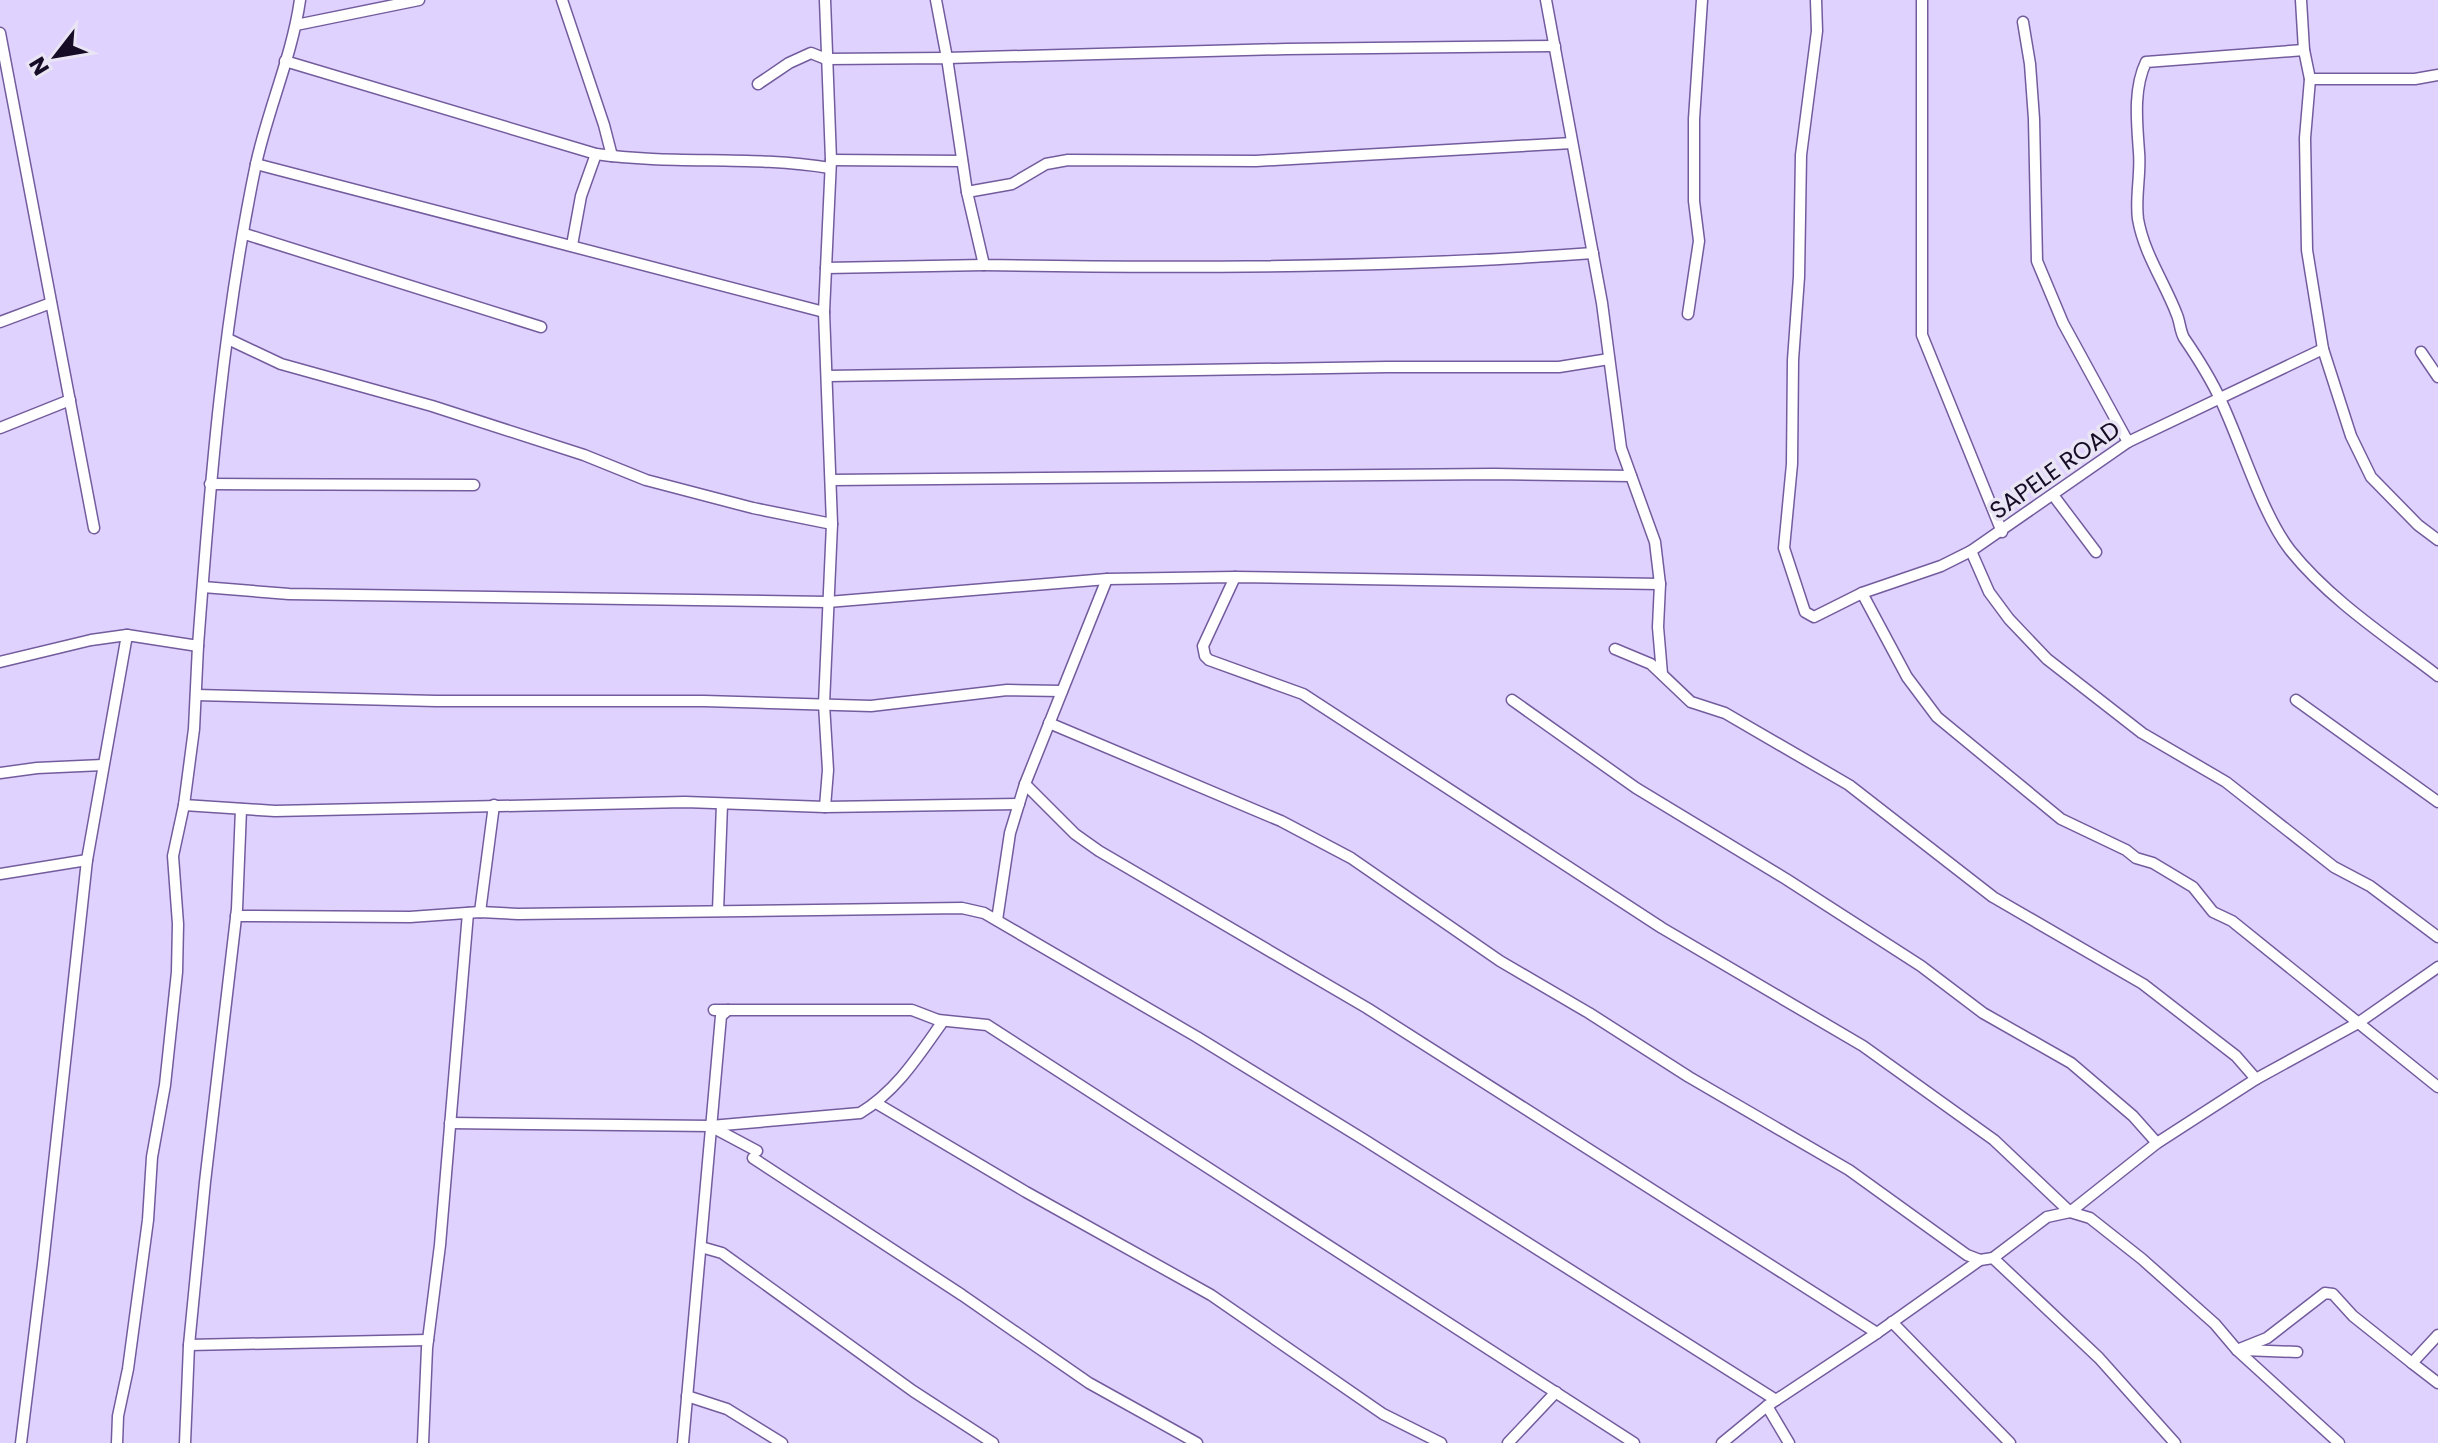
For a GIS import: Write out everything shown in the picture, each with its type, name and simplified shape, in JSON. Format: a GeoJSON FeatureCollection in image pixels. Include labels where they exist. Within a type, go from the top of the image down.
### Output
{"type":"FeatureCollection","features":[{"type":"Feature","properties":{"kind":"street"},"geometry":{"type":"LineString","coordinates":[[117,1443],[118,1416],[128,1369],[148,1220],[152,1157],[165,1085],[177,951],[173,856],[184,805],[196,695],[210,484],[235,282],[256,164],[296,25],[300,0]]}},
{"type":"Feature","properties":{"kind":"street"},"geometry":{"type":"LineString","coordinates":[[296,25],[419,0]]}},
{"type":"Feature","properties":{"kind":"street"},"geometry":{"type":"LineString","coordinates":[[562,0],[612,156]]}},
{"type":"Feature","properties":{"kind":"street"},"geometry":{"type":"LineString","coordinates":[[825,0],[831,164],[824,312],[832,524],[824,704],[828,770],[825,807]]}},
{"type":"Feature","properties":{"kind":"street"},"geometry":{"type":"LineString","coordinates":[[936,0],[967,192],[984,265]]}},
{"type":"Feature","properties":{"kind":"street"},"geometry":{"type":"LineString","coordinates":[[1546,0],[1593,253],[1621,448],[1655,542],[1660,584],[1658,627],[1662,674]]}},
{"type":"Feature","properties":{"kind":"street"},"geometry":{"type":"LineString","coordinates":[[1688,314],[1699,241],[1694,201],[1694,119],[1702,0]]}},
{"type":"Feature","properties":{"kind":"street","name":"SAPELE ROAD"},"geometry":{"type":"LineString","coordinates":[[1816,0],[1817,31],[1801,155],[1792,464],[1784,548],[1809,616],[1814,617],[1862,593],[1941,566],[1971,551],[2128,442],[2323,349]]}},
{"type":"Feature","properties":{"kind":"street"},"geometry":{"type":"LineString","coordinates":[[1922,0],[1922,335],[2002,532]]}},
{"type":"Feature","properties":{"kind":"street"},"geometry":{"type":"LineString","coordinates":[[2301,0],[2304,50],[2310,79],[2305,138],[2307,250],[2323,349],[2351,436],[2371,477],[2418,525],[2438,540]]}},
{"type":"Feature","properties":{"kind":"street"},"geometry":{"type":"LineString","coordinates":[[2023,22],[2034,119],[2037,261],[2063,323],[2128,442]]}},
{"type":"Feature","properties":{"kind":"street"},"geometry":{"type":"LineString","coordinates":[[0,33],[94,528]]}},
{"type":"Feature","properties":{"kind":"street"},"geometry":{"type":"LineString","coordinates":[[758,84],[801,56],[811,53],[826,59],[947,58],[1555,46]]}},
{"type":"Feature","properties":{"kind":"street"},"geometry":{"type":"LineString","coordinates":[[2304,50],[2146,62],[2136,114],[2138,218],[2155,270],[2178,317],[2184,337],[2192,345],[2219,397],[2268,511],[2288,547],[2313,576],[2339,599],[2438,676]]}},
{"type":"Feature","properties":{"kind":"street"},"geometry":{"type":"LineString","coordinates":[[285,61],[596,154],[648,160],[831,164],[962,161]]}},
{"type":"Feature","properties":{"kind":"street"},"geometry":{"type":"LineString","coordinates":[[2310,79],[2415,79],[2438,75]]}},
{"type":"Feature","properties":{"kind":"street"},"geometry":{"type":"LineString","coordinates":[[967,192],[1012,184],[1046,164],[1068,160],[1256,161],[1572,143]]}},
{"type":"Feature","properties":{"kind":"street"},"geometry":{"type":"LineString","coordinates":[[572,245],[581,196],[596,154]]}},
{"type":"Feature","properties":{"kind":"street"},"geometry":{"type":"LineString","coordinates":[[256,164],[824,312]]}},
{"type":"Feature","properties":{"kind":"street"},"geometry":{"type":"LineString","coordinates":[[245,234],[541,327]]}},
{"type":"Feature","properties":{"kind":"street"},"geometry":{"type":"LineString","coordinates":[[826,268],[1378,265],[1593,253]]}},
{"type":"Feature","properties":{"kind":"street"},"geometry":{"type":"LineString","coordinates":[[0,322],[51,303]]}},
{"type":"Feature","properties":{"kind":"street"},"geometry":{"type":"LineString","coordinates":[[228,339],[281,364],[432,406],[584,455],[646,480],[753,508],[832,524]]}},
{"type":"Feature","properties":{"kind":"street"},"geometry":{"type":"LineString","coordinates":[[2421,352],[2438,377]]}},
{"type":"Feature","properties":{"kind":"street"},"geometry":{"type":"LineString","coordinates":[[828,376],[1559,367],[1609,359]]}},
{"type":"Feature","properties":{"kind":"street"},"geometry":{"type":"LineString","coordinates":[[0,428],[70,400]]}},
{"type":"Feature","properties":{"kind":"street"},"geometry":{"type":"LineString","coordinates":[[831,480],[1478,474],[1631,476]]}},
{"type":"Feature","properties":{"kind":"street"},"geometry":{"type":"LineString","coordinates":[[210,484],[474,485]]}},
{"type":"Feature","properties":{"kind":"street"},"geometry":{"type":"LineString","coordinates":[[2053,495],[2096,552]]}},
{"type":"Feature","properties":{"kind":"street"},"geometry":{"type":"LineString","coordinates":[[1971,551],[1989,592],[2009,619],[2047,659],[2142,733],[2226,782],[2334,867],[2370,886],[2438,937]]}},
{"type":"Feature","properties":{"kind":"street"},"geometry":{"type":"LineString","coordinates":[[203,587],[289,594],[828,602],[1107,579],[1235,577],[1660,584]]}},
{"type":"Feature","properties":{"kind":"street"},"geometry":{"type":"LineString","coordinates":[[1235,577],[1203,646],[1209,660],[1303,694],[1662,928],[1863,1046],[1994,1140],[2070,1212],[2090,1218],[2142,1259],[2339,1443]]}},
{"type":"Feature","properties":{"kind":"street"},"geometry":{"type":"LineString","coordinates":[[997,920],[1010,833],[1025,784],[1107,579]]}},
{"type":"Feature","properties":{"kind":"street"},"geometry":{"type":"LineString","coordinates":[[1862,593],[1907,677],[1937,717],[2061,819],[2126,850],[2136,858],[2153,863],[2193,887],[2213,912],[2232,921],[2438,1087]]}},
{"type":"Feature","properties":{"kind":"street"},"geometry":{"type":"LineString","coordinates":[[0,662],[91,640],[127,635],[198,646]]}},
{"type":"Feature","properties":{"kind":"street"},"geometry":{"type":"LineString","coordinates":[[21,1443],[87,860],[127,635]]}},
{"type":"Feature","properties":{"kind":"street"},"geometry":{"type":"LineString","coordinates":[[1615,649],[1651,664],[1691,702],[1725,713],[1849,785],[1993,897],[2143,984],[2236,1056],[2256,1079]]}},
{"type":"Feature","properties":{"kind":"street"},"geometry":{"type":"LineString","coordinates":[[196,695],[871,706],[1007,690],[1062,691]]}},
{"type":"Feature","properties":{"kind":"street"},"geometry":{"type":"LineString","coordinates":[[1512,700],[1636,788],[1921,966],[1983,1013],[2071,1063],[2133,1116],[2157,1143]]}},
{"type":"Feature","properties":{"kind":"street"},"geometry":{"type":"LineString","coordinates":[[2296,700],[2438,802]]}},
{"type":"Feature","properties":{"kind":"street"},"geometry":{"type":"LineString","coordinates":[[1049,723],[1281,821],[1351,858],[1500,961],[1689,1077],[1849,1170],[1967,1255],[1980,1260]]}},
{"type":"Feature","properties":{"kind":"street"},"geometry":{"type":"LineString","coordinates":[[0,773],[103,765]]}},
{"type":"Feature","properties":{"kind":"street"},"geometry":{"type":"LineString","coordinates":[[1025,784],[1075,834],[1099,851],[1367,1008],[1877,1333]]}},
{"type":"Feature","properties":{"kind":"street"},"geometry":{"type":"LineString","coordinates":[[718,911],[722,804]]}},
{"type":"Feature","properties":{"kind":"street"},"geometry":{"type":"LineString","coordinates":[[184,805],[275,811],[494,805],[825,807],[1019,804]]}},
{"type":"Feature","properties":{"kind":"street"},"geometry":{"type":"LineString","coordinates":[[480,912],[494,805]]}},
{"type":"Feature","properties":{"kind":"street"},"geometry":{"type":"LineString","coordinates":[[185,1443],[189,1345],[236,916],[241,809]]}},
{"type":"Feature","properties":{"kind":"street"},"geometry":{"type":"LineString","coordinates":[[0,874],[87,860]]}},
{"type":"Feature","properties":{"kind":"street"},"geometry":{"type":"LineString","coordinates":[[236,916],[410,917],[480,912],[962,908],[997,920],[1351,1131],[1771,1403],[1789,1443]]}},
{"type":"Feature","properties":{"kind":"street"},"geometry":{"type":"LineString","coordinates":[[423,1443],[428,1340],[440,1245],[468,913]]}},
{"type":"Feature","properties":{"kind":"street"},"geometry":{"type":"LineString","coordinates":[[1722,1443],[1771,1403],[1980,1260],[1993,1258],[2047,1217],[2070,1212],[2157,1143],[2256,1079],[2358,1023],[2438,967]]}},
{"type":"Feature","properties":{"kind":"street"},"geometry":{"type":"LineString","coordinates":[[714,1010],[912,1010],[938,1020],[987,1025],[1634,1443]]}},
{"type":"Feature","properties":{"kind":"street"},"geometry":{"type":"LineString","coordinates":[[683,1443],[721,1016],[728,1010]]}},
{"type":"Feature","properties":{"kind":"street"},"geometry":{"type":"LineString","coordinates":[[450,1123],[711,1126],[860,1113],[876,1103],[907,1073],[941,1024],[938,1020]]}},
{"type":"Feature","properties":{"kind":"street"},"geometry":{"type":"LineString","coordinates":[[876,1103],[1026,1192],[1211,1295],[1383,1414],[1441,1443]]}},
{"type":"Feature","properties":{"kind":"street"},"geometry":{"type":"LineString","coordinates":[[711,1126],[1089,1383],[1197,1443]]}},
{"type":"Feature","properties":{"kind":"street"},"geometry":{"type":"LineString","coordinates":[[701,1247],[722,1253],[913,1391],[993,1443]]}},
{"type":"Feature","properties":{"kind":"street"},"geometry":{"type":"LineString","coordinates":[[1993,1258],[2099,1358],[2175,1443]]}},
{"type":"Feature","properties":{"kind":"street"},"geometry":{"type":"LineString","coordinates":[[2237,1350],[2267,1338],[2325,1293],[2333,1294],[2353,1316],[2438,1383]]}},
{"type":"Feature","properties":{"kind":"street"},"geometry":{"type":"LineString","coordinates":[[1892,1322],[2010,1443]]}},
{"type":"Feature","properties":{"kind":"street"},"geometry":{"type":"LineString","coordinates":[[2412,1363],[2438,1335]]}},
{"type":"Feature","properties":{"kind":"street"},"geometry":{"type":"LineString","coordinates":[[189,1345],[428,1340]]}},
{"type":"Feature","properties":{"kind":"street"},"geometry":{"type":"LineString","coordinates":[[2237,1350],[2297,1352]]}},
{"type":"Feature","properties":{"kind":"street"},"geometry":{"type":"LineString","coordinates":[[1508,1443],[1556,1392]]}},
{"type":"Feature","properties":{"kind":"street"},"geometry":{"type":"LineString","coordinates":[[687,1396],[727,1409],[782,1443]]}}]}
